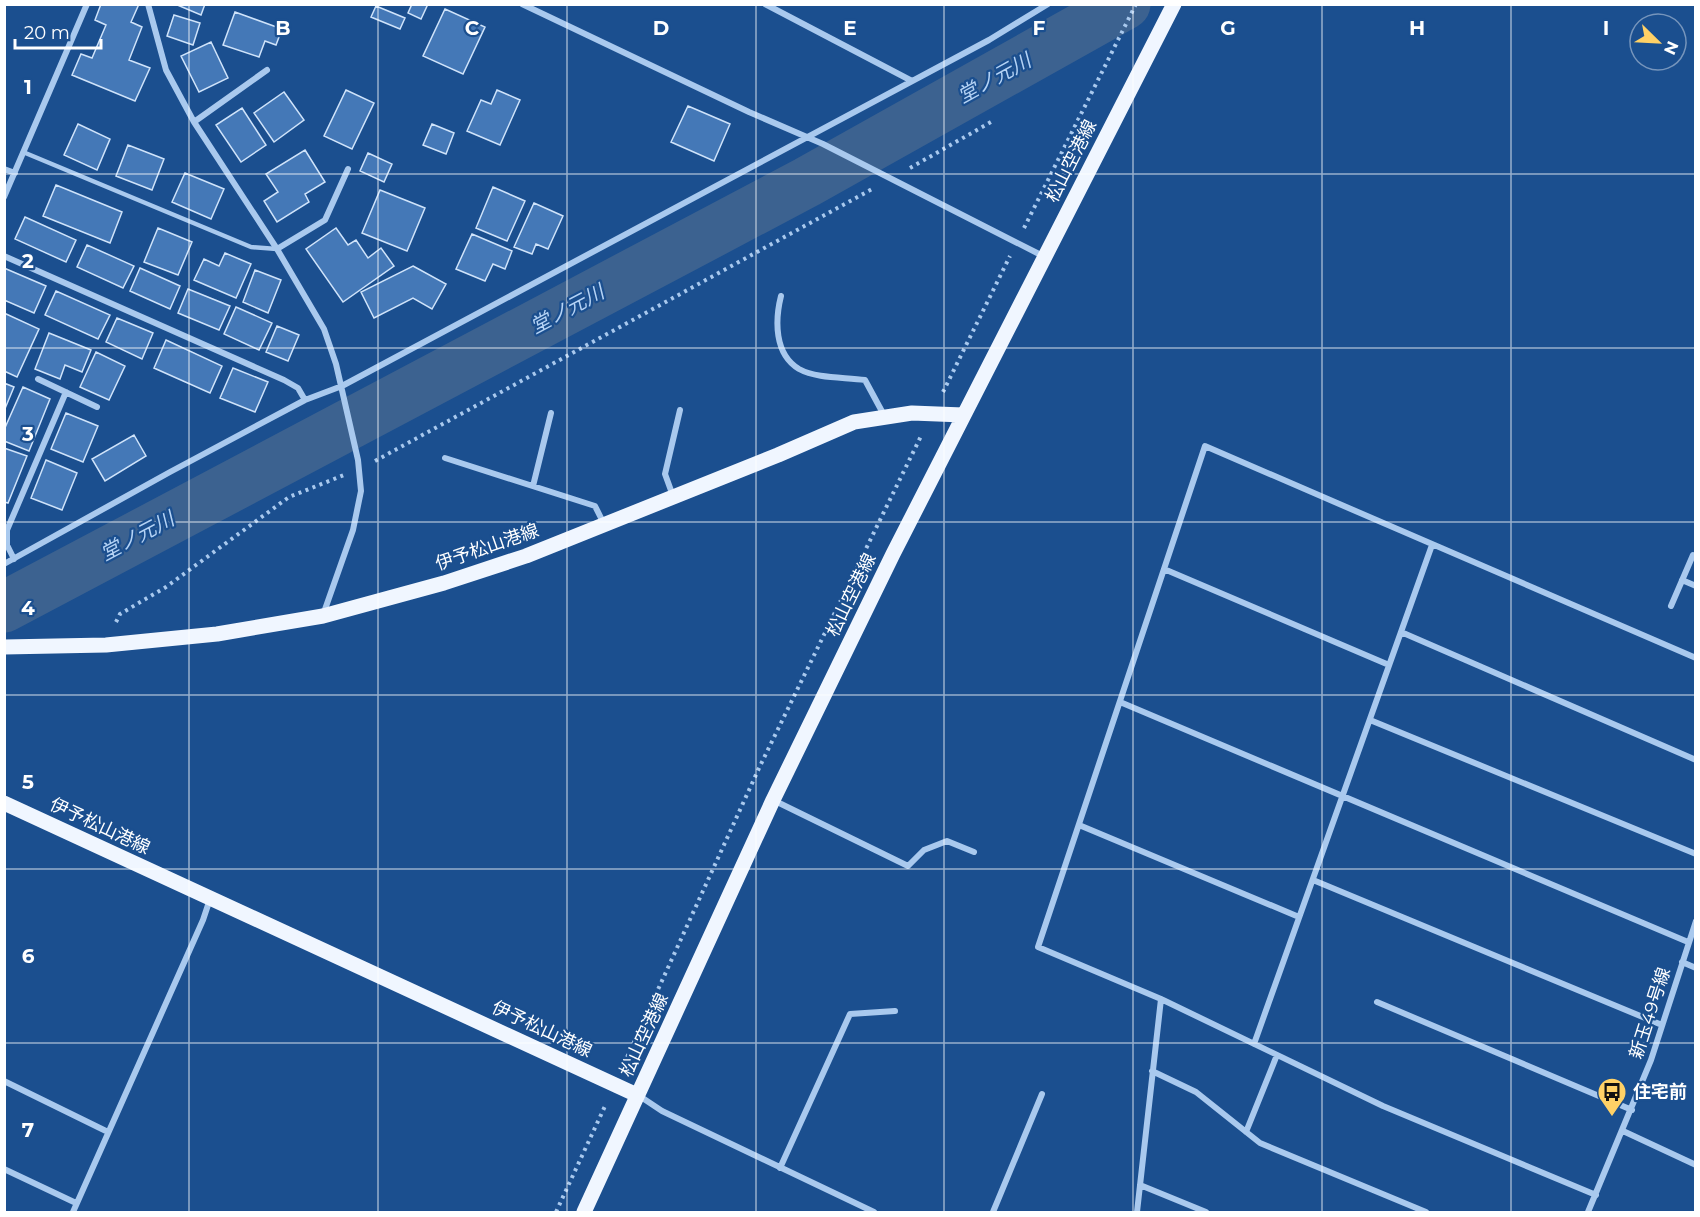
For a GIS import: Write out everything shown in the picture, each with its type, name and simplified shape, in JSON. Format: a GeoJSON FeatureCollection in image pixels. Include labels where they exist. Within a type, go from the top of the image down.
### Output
{"type":"FeatureCollection","features":[{"type":"Feature","properties":{"kind":"main road","name":"松山空港線"},"geometry":{"type":"LineString","coordinates":[[584,1212],[773,800],[893,554],[1174,4]]}},
{"type":"Feature","properties":{"kind":"main road","name":"伊予松山港線"},"geometry":{"type":"LineString","coordinates":[[4,647],[106,645],[217,634],[323,616],[444,583],[526,556],[778,455],[854,422],[912,413],[963,415]]}},
{"type":"Feature","properties":{"kind":"main road","name":"伊予松山港線"},"geometry":{"type":"LineString","coordinates":[[4,802],[638,1095]]}},
{"type":"Feature","properties":{"kind":"street"},"geometry":{"type":"LineString","coordinates":[[4,197],[87,4]]}},
{"type":"Feature","properties":{"kind":"street"},"geometry":{"type":"LineString","coordinates":[[148,4],[166,70],[194,122],[277,249],[324,329],[342,386],[358,460],[361,491],[359,507],[323,616]]}},
{"type":"Feature","properties":{"kind":"street"},"geometry":{"type":"LineString","coordinates":[[522,4],[748,112],[823,144],[1044,257]]}},
{"type":"Feature","properties":{"kind":"street"},"geometry":{"type":"LineString","coordinates":[[765,4],[912,81]]}},
{"type":"Feature","properties":{"kind":"street"},"geometry":{"type":"LineString","coordinates":[[4,564],[305,400],[342,386],[989,40],[1048,4]]}},
{"type":"Feature","properties":{"kind":"street"},"geometry":{"type":"LineString","coordinates":[[194,122],[267,70]]}},
{"type":"Feature","properties":{"kind":"street"},"geometry":{"type":"LineString","coordinates":[[4,169],[15,173]]}},
{"type":"Feature","properties":{"kind":"street"},"geometry":{"type":"LineString","coordinates":[[277,249],[325,220],[348,169]]}},
{"type":"Feature","properties":{"kind":"street"},"geometry":{"type":"LineString","coordinates":[[4,256],[284,380],[298,388],[305,400]]}},
{"type":"Feature","properties":{"kind":"street"},"geometry":{"type":"LineString","coordinates":[[781,296],[777,313],[777,334],[785,356],[799,369],[816,374],[865,380],[885,417]]}},
{"type":"Feature","properties":{"kind":"street"},"geometry":{"type":"LineString","coordinates":[[38,379],[97,407]]}},
{"type":"Feature","properties":{"kind":"street"},"geometry":{"type":"LineString","coordinates":[[14,558],[7,545],[7,530],[66,392]]}},
{"type":"Feature","properties":{"kind":"street"},"geometry":{"type":"LineString","coordinates":[[674,496],[665,474],[680,410]]}},
{"type":"Feature","properties":{"kind":"street"},"geometry":{"type":"LineString","coordinates":[[533,486],[551,413]]}},
{"type":"Feature","properties":{"kind":"street"},"geometry":{"type":"LineString","coordinates":[[1596,1195],[1383,1106],[1161,999],[1038,947],[1205,446],[1695,658]]}},
{"type":"Feature","properties":{"kind":"street"},"geometry":{"type":"LineString","coordinates":[[446,458],[595,506],[605,524]]}},
{"type":"Feature","properties":{"kind":"street"},"geometry":{"type":"LineString","coordinates":[[1254,1044],[1431,545]]}},
{"type":"Feature","properties":{"kind":"street"},"geometry":{"type":"LineString","coordinates":[[1671,606],[1693,555]]}},
{"type":"Feature","properties":{"kind":"street"},"geometry":{"type":"LineString","coordinates":[[1164,569],[1389,665]]}},
{"type":"Feature","properties":{"kind":"street"},"geometry":{"type":"LineString","coordinates":[[1682,580],[1695,586]]}},
{"type":"Feature","properties":{"kind":"street"},"geometry":{"type":"LineString","coordinates":[[1401,632],[1695,760]]}},
{"type":"Feature","properties":{"kind":"street"},"geometry":{"type":"LineString","coordinates":[[1120,702],[1688,942]]}},
{"type":"Feature","properties":{"kind":"street"},"geometry":{"type":"LineString","coordinates":[[1370,720],[1695,854]]}},
{"type":"Feature","properties":{"kind":"street"},"geometry":{"type":"LineString","coordinates":[[773,800],[908,866],[924,850],[947,841],[974,852]]}},
{"type":"Feature","properties":{"kind":"street"},"geometry":{"type":"LineString","coordinates":[[1079,825],[1299,917]]}},
{"type":"Feature","properties":{"kind":"street"},"geometry":{"type":"LineString","coordinates":[[1313,880],[1662,1025]]}},
{"type":"Feature","properties":{"kind":"street"},"geometry":{"type":"LineString","coordinates":[[73,1212],[203,920],[210,898]]}},
{"type":"Feature","properties":{"kind":"street","name":"新玉49号線"},"geometry":{"type":"LineString","coordinates":[[1588,1212],[1651,1060],[1695,921]]}},
{"type":"Feature","properties":{"kind":"street"},"geometry":{"type":"LineString","coordinates":[[1682,962],[1695,968]]}},
{"type":"Feature","properties":{"kind":"street"},"geometry":{"type":"LineString","coordinates":[[1137,1212],[1161,999]]}},
{"type":"Feature","properties":{"kind":"street"},"geometry":{"type":"LineString","coordinates":[[1377,1002],[1632,1110]]}},
{"type":"Feature","properties":{"kind":"street"},"geometry":{"type":"LineString","coordinates":[[780,1168],[850,1014],[895,1011]]}},
{"type":"Feature","properties":{"kind":"street"},"geometry":{"type":"LineString","coordinates":[[1246,1132],[1277,1055]]}},
{"type":"Feature","properties":{"kind":"street"},"geometry":{"type":"LineString","coordinates":[[1152,1071],[1196,1092],[1260,1143],[1426,1212]]}},
{"type":"Feature","properties":{"kind":"street"},"geometry":{"type":"LineString","coordinates":[[4,1081],[108,1132]]}},
{"type":"Feature","properties":{"kind":"street"},"geometry":{"type":"LineString","coordinates":[[993,1212],[1042,1094]]}},
{"type":"Feature","properties":{"kind":"street"},"geometry":{"type":"LineString","coordinates":[[638,1095],[662,1111],[874,1212]]}},
{"type":"Feature","properties":{"kind":"street"},"geometry":{"type":"LineString","coordinates":[[1623,1131],[1695,1165]]}},
{"type":"Feature","properties":{"kind":"street"},"geometry":{"type":"LineString","coordinates":[[4,1169],[76,1203]]}},
{"type":"Feature","properties":{"kind":"street"},"geometry":{"type":"LineString","coordinates":[[1140,1185],[1206,1212]]}},
{"type":"Feature","properties":{"kind":"lane"},"geometry":{"type":"LineString","coordinates":[[23,152],[251,247],[277,249]]}},
{"type":"Feature","properties":{"kind":"path"},"geometry":{"type":"LineString","coordinates":[[106,645],[120,614],[166,587],[289,497],[358,470],[889,176],[991,122]]}},
{"type":"Feature","properties":{"kind":"building"},"geometry":{"type":"Polygon","coordinates":[[[101,4],[139,4],[131,22],[142,27],[129,60],[150,68],[135,101],[72,75],[81,54],[92,58],[106,25],[95,20],[101,4]]]}},
{"type":"Feature","properties":{"kind":"building"},"geometry":{"type":"Polygon","coordinates":[[[175,4],[205,4],[201,15],[175,4]]]}},
{"type":"Feature","properties":{"kind":"building"},"geometry":{"type":"Polygon","coordinates":[[[412,4],[428,4],[421,19],[408,13],[412,4]]]}},
{"type":"Feature","properties":{"kind":"building"},"geometry":{"type":"Polygon","coordinates":[[[376,6],[405,18],[400,29],[371,17],[376,6]]]}},
{"type":"Feature","properties":{"kind":"building"},"geometry":{"type":"Polygon","coordinates":[[[445,9],[485,27],[463,74],[423,56],[445,9]]]}},
{"type":"Feature","properties":{"kind":"building"},"geometry":{"type":"Polygon","coordinates":[[[235,12],[282,29],[276,45],[265,41],[259,57],[223,45],[235,12]]]}},
{"type":"Feature","properties":{"kind":"building"},"geometry":{"type":"Polygon","coordinates":[[[174,15],[200,23],[193,45],[167,36],[174,15]]]}},
{"type":"Feature","properties":{"kind":"building"},"geometry":{"type":"Polygon","coordinates":[[[211,42],[228,78],[199,92],[181,56],[211,42]]]}},
{"type":"Feature","properties":{"kind":"building"},"geometry":{"type":"Polygon","coordinates":[[[346,90],[374,103],[352,149],[324,136],[346,90]]]}},
{"type":"Feature","properties":{"kind":"building"},"geometry":{"type":"Polygon","coordinates":[[[497,90],[520,100],[500,145],[467,131],[481,100],[491,104],[497,90]]]}},
{"type":"Feature","properties":{"kind":"building"},"geometry":{"type":"Polygon","coordinates":[[[284,92],[304,120],[274,142],[254,113],[284,92]]]}},
{"type":"Feature","properties":{"kind":"building"},"geometry":{"type":"Polygon","coordinates":[[[688,106],[730,124],[714,161],[671,142],[688,106]]]}},
{"type":"Feature","properties":{"kind":"building"},"geometry":{"type":"Polygon","coordinates":[[[242,108],[266,145],[241,162],[216,125],[242,108]]]}},
{"type":"Feature","properties":{"kind":"building"},"geometry":{"type":"Polygon","coordinates":[[[78,124],[110,139],[97,170],[64,155],[78,124]]]}},
{"type":"Feature","properties":{"kind":"building"},"geometry":{"type":"Polygon","coordinates":[[[432,124],[454,133],[446,154],[423,145],[432,124]]]}},
{"type":"Feature","properties":{"kind":"building"},"geometry":{"type":"Polygon","coordinates":[[[128,145],[164,159],[152,190],[116,176],[128,145]]]}},
{"type":"Feature","properties":{"kind":"building"},"geometry":{"type":"Polygon","coordinates":[[[305,150],[325,182],[305,194],[309,202],[277,222],[264,201],[278,192],[266,174],[305,150]]]}},
{"type":"Feature","properties":{"kind":"building"},"geometry":{"type":"Polygon","coordinates":[[[368,153],[392,164],[384,182],[360,171],[368,153]]]}},
{"type":"Feature","properties":{"kind":"building"},"geometry":{"type":"Polygon","coordinates":[[[185,173],[224,189],[211,219],[172,202],[185,173]]]}},
{"type":"Feature","properties":{"kind":"building"},"geometry":{"type":"Polygon","coordinates":[[[56,185],[122,212],[110,243],[43,216],[56,185]]]}},
{"type":"Feature","properties":{"kind":"building"},"geometry":{"type":"Polygon","coordinates":[[[493,187],[525,201],[507,241],[476,228],[493,187]]]}},
{"type":"Feature","properties":{"kind":"building"},"geometry":{"type":"Polygon","coordinates":[[[380,190],[425,208],[407,251],[362,233],[380,190]]]}},
{"type":"Feature","properties":{"kind":"building"},"geometry":{"type":"Polygon","coordinates":[[[534,203],[563,216],[548,249],[536,244],[532,254],[514,247],[534,203]]]}},
{"type":"Feature","properties":{"kind":"building"},"geometry":{"type":"Polygon","coordinates":[[[25,217],[76,240],[66,262],[15,239],[25,217]]]}},
{"type":"Feature","properties":{"kind":"building"},"geometry":{"type":"Polygon","coordinates":[[[158,228],[192,242],[178,275],[144,262],[158,228]]]}},
{"type":"Feature","properties":{"kind":"building"},"geometry":{"type":"Polygon","coordinates":[[[336,228],[348,245],[356,240],[368,258],[381,248],[394,266],[343,302],[306,249],[336,228]]]}},
{"type":"Feature","properties":{"kind":"building"},"geometry":{"type":"Polygon","coordinates":[[[472,234],[512,251],[505,269],[493,264],[485,281],[456,269],[472,234]]]}},
{"type":"Feature","properties":{"kind":"building"},"geometry":{"type":"Polygon","coordinates":[[[87,245],[134,266],[123,288],[77,267],[87,245]]]}},
{"type":"Feature","properties":{"kind":"building"},"geometry":{"type":"Polygon","coordinates":[[[225,253],[251,264],[236,298],[194,280],[204,259],[219,266],[225,253]]]}},
{"type":"Feature","properties":{"kind":"building"},"geometry":{"type":"Polygon","coordinates":[[[413,266],[446,284],[432,309],[413,298],[374,318],[361,292],[413,266]]]}},
{"type":"Feature","properties":{"kind":"building"},"geometry":{"type":"Polygon","coordinates":[[[4,268],[46,286],[34,313],[4,300],[4,268]]]}},
{"type":"Feature","properties":{"kind":"building"},"geometry":{"type":"Polygon","coordinates":[[[140,268],[180,286],[170,309],[130,291],[140,268]]]}},
{"type":"Feature","properties":{"kind":"building"},"geometry":{"type":"Polygon","coordinates":[[[255,270],[281,280],[268,313],[243,302],[255,270]]]}},
{"type":"Feature","properties":{"kind":"building"},"geometry":{"type":"Polygon","coordinates":[[[188,289],[230,306],[219,330],[178,313],[188,289]]]}},
{"type":"Feature","properties":{"kind":"building"},"geometry":{"type":"Polygon","coordinates":[[[56,291],[110,315],[98,339],[45,315],[56,291]]]}},
{"type":"Feature","properties":{"kind":"building"},"geometry":{"type":"Polygon","coordinates":[[[236,307],[272,323],[259,350],[224,334],[236,307]]]}},
{"type":"Feature","properties":{"kind":"building"},"geometry":{"type":"Polygon","coordinates":[[[4,313],[39,329],[17,377],[4,371],[4,313]]]}},
{"type":"Feature","properties":{"kind":"building"},"geometry":{"type":"Polygon","coordinates":[[[117,318],[153,333],[142,359],[106,342],[117,318]]]}},
{"type":"Feature","properties":{"kind":"building"},"geometry":{"type":"Polygon","coordinates":[[[277,326],[299,335],[288,361],[266,352],[277,326]]]}},
{"type":"Feature","properties":{"kind":"building"},"geometry":{"type":"Polygon","coordinates":[[[49,333],[91,350],[82,372],[65,365],[60,379],[35,369],[49,333]]]}},
{"type":"Feature","properties":{"kind":"building"},"geometry":{"type":"Polygon","coordinates":[[[166,340],[222,366],[210,393],[154,368],[166,340]]]}},
{"type":"Feature","properties":{"kind":"building"},"geometry":{"type":"Polygon","coordinates":[[[96,352],[125,366],[109,400],[80,387],[96,352]]]}},
{"type":"Feature","properties":{"kind":"building"},"geometry":{"type":"Polygon","coordinates":[[[233,368],[268,382],[255,412],[220,398],[233,368]]]}},
{"type":"Feature","properties":{"kind":"building"},"geometry":{"type":"Polygon","coordinates":[[[4,383],[14,387],[4,411],[4,383]]]}},
{"type":"Feature","properties":{"kind":"building"},"geometry":{"type":"Polygon","coordinates":[[[23,387],[50,399],[29,451],[4,441],[4,430],[23,387]]]}},
{"type":"Feature","properties":{"kind":"building"},"geometry":{"type":"Polygon","coordinates":[[[66,413],[98,426],[83,462],[51,449],[66,413]]]}},
{"type":"Feature","properties":{"kind":"building"},"geometry":{"type":"Polygon","coordinates":[[[134,435],[146,456],[105,481],[92,459],[134,435]]]}},
{"type":"Feature","properties":{"kind":"building"},"geometry":{"type":"Polygon","coordinates":[[[4,448],[27,456],[8,503],[4,502],[4,448]]]}},
{"type":"Feature","properties":{"kind":"building"},"geometry":{"type":"Polygon","coordinates":[[[46,460],[77,473],[62,510],[31,498],[46,460]]]}},
{"type":"Feature","properties":{"kind":"waterway","name":"堂ノ元川"},"geometry":{"type":"LineString","coordinates":[[4,607],[807,182],[1125,4]]}},
{"type":"Feature","properties":{"kind":"place","name":"住宅前"},"geometry":{"type":"Point","coordinates":[1612,1118]}}]}
